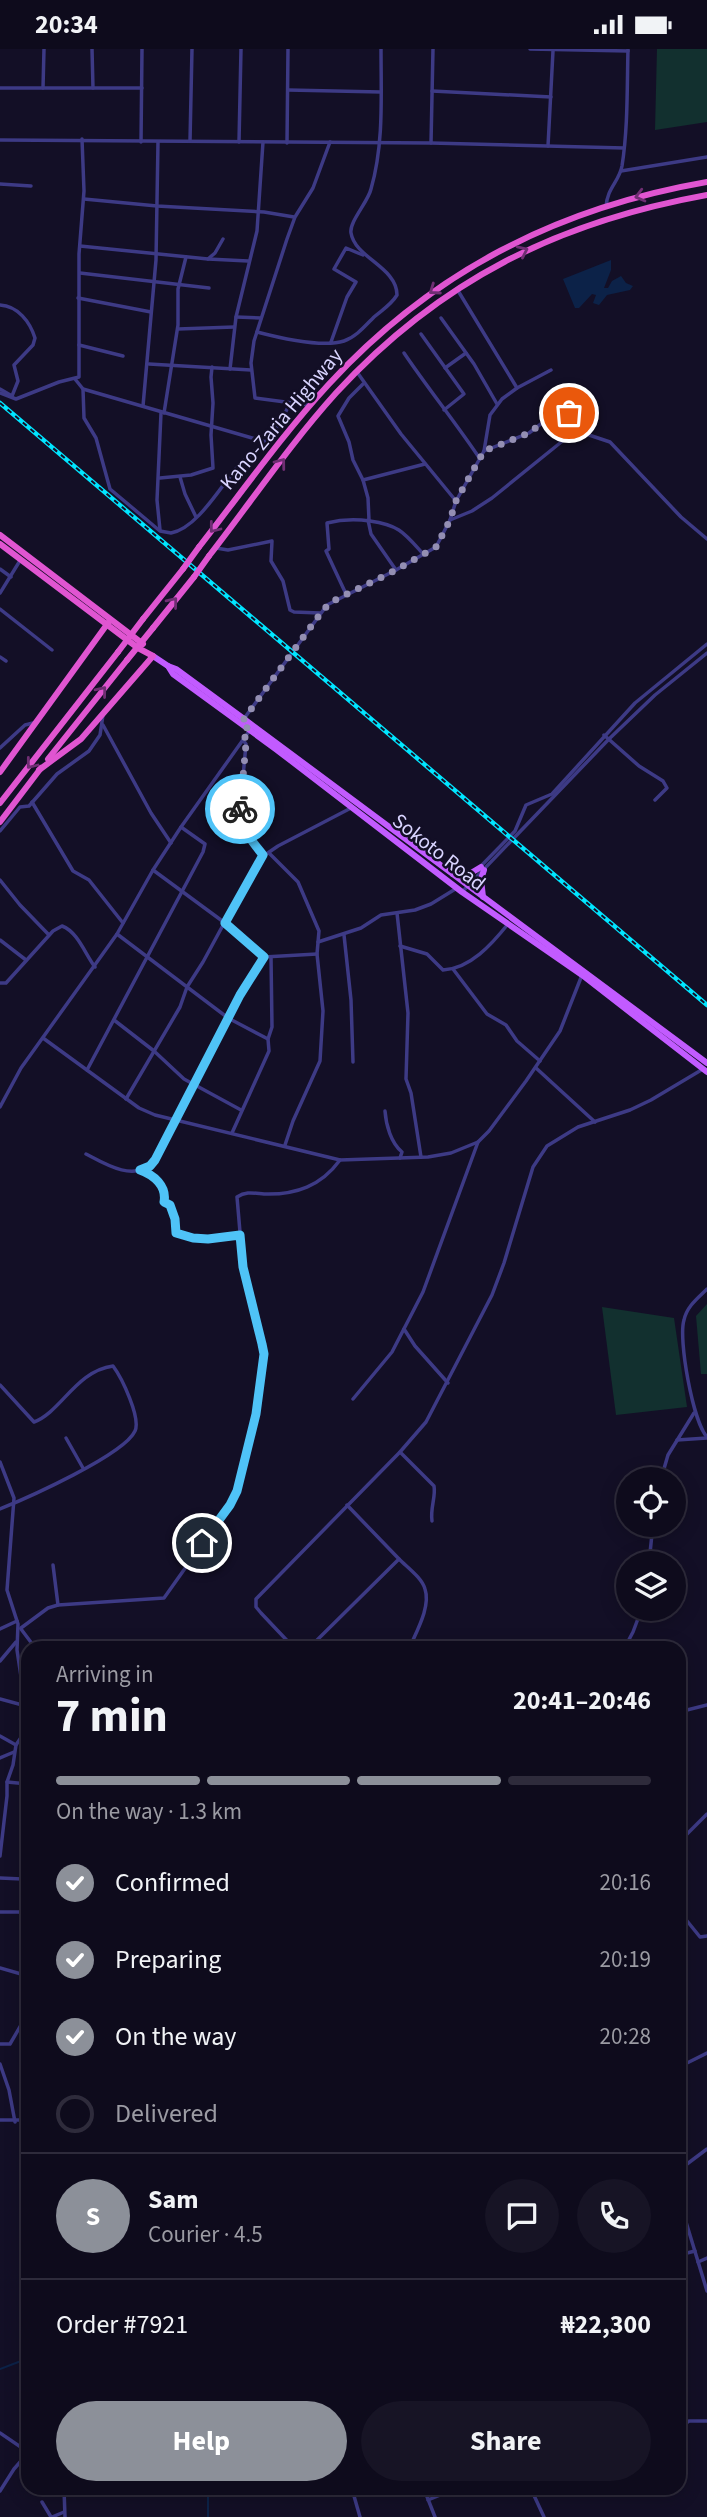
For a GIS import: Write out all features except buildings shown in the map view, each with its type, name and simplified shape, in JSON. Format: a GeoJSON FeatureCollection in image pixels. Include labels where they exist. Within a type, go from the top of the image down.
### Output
{"type":"FeatureCollection","features":[{"type":"Feature","properties":{"kind":"highway","name":"Kano-Zaria Highway"},"geometry":{"type":"LineString","coordinates":[[0,803],[310,406],[328,384],[385,329],[447,281],[512,243],[606,207],[668,189],[707,183]]}},
{"type":"Feature","properties":{"kind":"highway","name":"Kano-Zaria Highway"},"geometry":{"type":"LineString","coordinates":[[39,770],[194,577],[318,414],[394,337],[457,289],[524,251],[580,228],[639,209],[707,195]]}},
{"type":"Feature","properties":{"kind":"highway"},"geometry":{"type":"LineString","coordinates":[[0,534],[112,618],[143,643],[144,649]]}},
{"type":"Feature","properties":{"kind":"highway"},"geometry":{"type":"LineString","coordinates":[[0,544],[138,648],[153,656],[81,739],[39,770],[0,822]]}},
{"type":"Feature","properties":{"kind":"highway"},"geometry":{"type":"LineString","coordinates":[[0,772],[108,623]]}},
{"type":"Feature","properties":{"kind":"highway"},"geometry":{"type":"LineString","coordinates":[[68,716],[77,723]]}},
{"type":"Feature","properties":{"kind":"main road","name":"Sokoto Road"},"geometry":{"type":"LineString","coordinates":[[153,656],[168,666],[173,674],[243,721],[250,730],[460,890],[582,975],[706,1068]]}},
{"type":"Feature","properties":{"kind":"main road"},"geometry":{"type":"LineString","coordinates":[[243,721],[586,972],[706,1068]]}},
{"type":"Feature","properties":{"kind":"main road"},"geometry":{"type":"LineString","coordinates":[[452,874],[483,869],[483,897]]}},
{"type":"Feature","properties":{"kind":"street"},"geometry":{"type":"LineString","coordinates":[[43,88],[44,49]]}},
{"type":"Feature","properties":{"kind":"street"},"geometry":{"type":"LineString","coordinates":[[92,49],[93,88]]}},
{"type":"Feature","properties":{"kind":"street"},"geometry":{"type":"LineString","coordinates":[[141,142],[142,49]]}},
{"type":"Feature","properties":{"kind":"street"},"geometry":{"type":"LineString","coordinates":[[190,142],[192,49]]}},
{"type":"Feature","properties":{"kind":"street"},"geometry":{"type":"LineString","coordinates":[[239,142],[241,49]]}},
{"type":"Feature","properties":{"kind":"street"},"geometry":{"type":"LineString","coordinates":[[287,143],[288,49]]}},
{"type":"Feature","properties":{"kind":"street"},"geometry":{"type":"LineString","coordinates":[[368,256],[356,246],[351,232],[353,223],[372,189],[380,143],[381,49]]}},
{"type":"Feature","properties":{"kind":"street"},"geometry":{"type":"LineString","coordinates":[[431,143],[433,49]]}},
{"type":"Feature","properties":{"kind":"street"},"geometry":{"type":"LineString","coordinates":[[530,49],[628,50],[621,171],[609,189],[606,207]]}},
{"type":"Feature","properties":{"kind":"street"},"geometry":{"type":"LineString","coordinates":[[548,146],[553,51]]}},
{"type":"Feature","properties":{"kind":"street"},"geometry":{"type":"LineString","coordinates":[[0,88],[142,88]]}},
{"type":"Feature","properties":{"kind":"street"},"geometry":{"type":"LineString","coordinates":[[288,90],[381,92]]}},
{"type":"Feature","properties":{"kind":"street"},"geometry":{"type":"LineString","coordinates":[[432,91],[551,97]]}},
{"type":"Feature","properties":{"kind":"street"},"geometry":{"type":"LineString","coordinates":[[0,391],[16,399],[80,374],[78,298],[84,199],[82,139]]}},
{"type":"Feature","properties":{"kind":"street"},"geometry":{"type":"LineString","coordinates":[[0,140],[431,143],[624,148]]}},
{"type":"Feature","properties":{"kind":"street"},"geometry":{"type":"LineString","coordinates":[[143,406],[156,254],[158,142]]}},
{"type":"Feature","properties":{"kind":"street"},"geometry":{"type":"LineString","coordinates":[[229,369],[236,317],[257,231],[263,142]]}},
{"type":"Feature","properties":{"kind":"street"},"geometry":{"type":"LineString","coordinates":[[310,406],[255,397],[251,370],[257,333],[295,217],[313,188],[330,142]]}},
{"type":"Feature","properties":{"kind":"street"},"geometry":{"type":"LineString","coordinates":[[621,171],[707,157]]}},
{"type":"Feature","properties":{"kind":"street"},"geometry":{"type":"LineString","coordinates":[[0,184],[31,186]]}},
{"type":"Feature","properties":{"kind":"street"},"geometry":{"type":"LineString","coordinates":[[84,199],[295,217]]}},
{"type":"Feature","properties":{"kind":"street"},"geometry":{"type":"LineString","coordinates":[[208,259],[223,239]]}},
{"type":"Feature","properties":{"kind":"street"},"geometry":{"type":"LineString","coordinates":[[80,246],[248,261]]}},
{"type":"Feature","properties":{"kind":"street"},"geometry":{"type":"LineString","coordinates":[[257,333],[279,338],[331,342],[343,342],[391,303],[397,295],[393,280],[372,257],[346,248],[334,269],[356,282],[331,342]]}},
{"type":"Feature","properties":{"kind":"street"},"geometry":{"type":"LineString","coordinates":[[160,531],[157,500],[162,413],[173,367],[178,329],[179,285],[186,257]]}},
{"type":"Feature","properties":{"kind":"street"},"geometry":{"type":"LineString","coordinates":[[80,273],[208,288]]}},
{"type":"Feature","properties":{"kind":"street"},"geometry":{"type":"LineString","coordinates":[[457,289],[517,388]]}},
{"type":"Feature","properties":{"kind":"street"},"geometry":{"type":"LineString","coordinates":[[78,298],[151,311]]}},
{"type":"Feature","properties":{"kind":"street"},"geometry":{"type":"LineString","coordinates":[[0,305],[16,309],[28,322],[35,338],[33,345],[14,365],[18,381],[12,396],[0,391]]}},
{"type":"Feature","properties":{"kind":"street"},"geometry":{"type":"LineString","coordinates":[[236,317],[262,318]]}},
{"type":"Feature","properties":{"kind":"street"},"geometry":{"type":"LineString","coordinates":[[441,318],[466,352],[498,405]]}},
{"type":"Feature","properties":{"kind":"street"},"geometry":{"type":"LineString","coordinates":[[178,329],[234,327]]}},
{"type":"Feature","properties":{"kind":"street"},"geometry":{"type":"LineString","coordinates":[[421,334],[464,394],[444,410]]}},
{"type":"Feature","properties":{"kind":"street"},"geometry":{"type":"LineString","coordinates":[[79,345],[123,356]]}},
{"type":"Feature","properties":{"kind":"street"},"geometry":{"type":"LineString","coordinates":[[445,368],[466,352]]}},
{"type":"Feature","properties":{"kind":"street"},"geometry":{"type":"LineString","coordinates":[[404,353],[444,410],[457,423],[480,460]]}},
{"type":"Feature","properties":{"kind":"street"},"geometry":{"type":"LineString","coordinates":[[148,364],[251,370]]}},
{"type":"Feature","properties":{"kind":"street"},"geometry":{"type":"LineString","coordinates":[[160,478],[180,477],[213,468],[212,367]]}},
{"type":"Feature","properties":{"kind":"street"},"geometry":{"type":"LineString","coordinates":[[243,721],[327,605],[436,547],[456,501],[484,451],[490,415],[517,388],[551,370]]}},
{"type":"Feature","properties":{"kind":"street"},"geometry":{"type":"LineString","coordinates":[[357,372],[456,501]]}},
{"type":"Feature","properties":{"kind":"street"},"geometry":{"type":"LineString","coordinates":[[75,378],[83,389],[83,418],[96,438],[110,489],[160,531],[176,533],[196,517],[225,486],[241,462],[266,442],[280,424],[290,403]]}},
{"type":"Feature","properties":{"kind":"street"},"geometry":{"type":"LineString","coordinates":[[363,383],[349,398],[338,416],[368,498],[370,534],[396,570]]}},
{"type":"Feature","properties":{"kind":"street"},"geometry":{"type":"LineString","coordinates":[[83,389],[266,442]]}},
{"type":"Feature","properties":{"kind":"street"},"geometry":{"type":"LineString","coordinates":[[484,451],[529,433],[545,420],[569,413]]}},
{"type":"Feature","properties":{"kind":"street"},"geometry":{"type":"LineString","coordinates":[[556,417],[565,439]]}},
{"type":"Feature","properties":{"kind":"street"},"geometry":{"type":"LineString","coordinates":[[450,520],[472,511],[492,498],[565,439],[583,433],[610,442],[681,517],[707,539]]}},
{"type":"Feature","properties":{"kind":"street"},"geometry":{"type":"LineString","coordinates":[[363,480],[426,463]]}},
{"type":"Feature","properties":{"kind":"street"},"geometry":{"type":"LineString","coordinates":[[180,477],[196,517]]}},
{"type":"Feature","properties":{"kind":"street"},"geometry":{"type":"LineString","coordinates":[[346,594],[326,551],[329,549],[327,523],[343,519],[393,525],[424,555]]}},
{"type":"Feature","properties":{"kind":"street"},"geometry":{"type":"LineString","coordinates":[[215,548],[228,550],[272,541],[271,561],[284,583],[290,610],[320,613]]}},
{"type":"Feature","properties":{"kind":"street"},"geometry":{"type":"LineString","coordinates":[[0,593],[21,559]]}},
{"type":"Feature","properties":{"kind":"street"},"geometry":{"type":"LineString","coordinates":[[0,569],[11,577]]}},
{"type":"Feature","properties":{"kind":"street"},"geometry":{"type":"LineString","coordinates":[[0,610],[52,650]]}},
{"type":"Feature","properties":{"kind":"street"},"geometry":{"type":"LineString","coordinates":[[483,869],[515,831],[526,805],[552,794],[604,735],[660,681],[707,644]]}},
{"type":"Feature","properties":{"kind":"street"},"geometry":{"type":"LineString","coordinates":[[318,942],[361,928],[376,917],[415,910],[460,890],[609,739],[655,695],[707,653]]}},
{"type":"Feature","properties":{"kind":"street"},"geometry":{"type":"LineString","coordinates":[[0,657],[6,661]]}},
{"type":"Feature","properties":{"kind":"street"},"geometry":{"type":"LineString","coordinates":[[0,831],[20,807],[29,806],[57,774],[89,751],[100,735],[103,713]]}},
{"type":"Feature","properties":{"kind":"street"},"geometry":{"type":"LineString","coordinates":[[0,748],[25,725],[37,722]]}},
{"type":"Feature","properties":{"kind":"street"},"geometry":{"type":"LineString","coordinates":[[102,723],[150,813],[171,842]]}},
{"type":"Feature","properties":{"kind":"street"},"geometry":{"type":"LineString","coordinates":[[0,1107],[21,1068],[95,967],[171,842],[250,730]]}},
{"type":"Feature","properties":{"kind":"street"},"geometry":{"type":"LineString","coordinates":[[604,735],[639,766],[666,784],[667,788],[655,800]]}},
{"type":"Feature","properties":{"kind":"street"},"geometry":{"type":"LineString","coordinates":[[243,740],[246,744],[242,788],[244,799],[239,806],[240,819],[247,834],[263,855]]}},
{"type":"Feature","properties":{"kind":"street"},"geometry":{"type":"LineString","coordinates":[[32,802],[73,871],[89,880],[123,923]]}},
{"type":"Feature","properties":{"kind":"street"},"geometry":{"type":"LineString","coordinates":[[126,1099],[180,1007],[187,986],[263,855],[351,808]]}},
{"type":"Feature","properties":{"kind":"street"},"geometry":{"type":"LineString","coordinates":[[87,1070],[205,847],[205,844],[181,827]]}},
{"type":"Feature","properties":{"kind":"street"},"geometry":{"type":"LineString","coordinates":[[268,852],[298,882],[319,931],[317,954],[323,1011],[320,1061],[285,1145]]}},
{"type":"Feature","properties":{"kind":"street"},"geometry":{"type":"LineString","coordinates":[[153,870],[225,923],[264,957],[317,954]]}},
{"type":"Feature","properties":{"kind":"street"},"geometry":{"type":"LineString","coordinates":[[0,880],[49,935]]}},
{"type":"Feature","properties":{"kind":"street"},"geometry":{"type":"LineString","coordinates":[[397,912],[408,1013],[406,1079],[411,1093],[421,1157]]}},
{"type":"Feature","properties":{"kind":"street"},"geometry":{"type":"LineString","coordinates":[[400,946],[427,954],[443,970],[453,969],[474,958],[509,924]]}},
{"type":"Feature","properties":{"kind":"street"},"geometry":{"type":"LineString","coordinates":[[0,983],[6,983],[59,927],[67,928],[95,967]]}},
{"type":"Feature","properties":{"kind":"street"},"geometry":{"type":"LineString","coordinates":[[117,934],[228,1018],[268,1039]]}},
{"type":"Feature","properties":{"kind":"street"},"geometry":{"type":"LineString","coordinates":[[344,935],[351,1000],[353,1062]]}},
{"type":"Feature","properties":{"kind":"street"},"geometry":{"type":"LineString","coordinates":[[0,940],[26,961]]}},
{"type":"Feature","properties":{"kind":"street"},"geometry":{"type":"LineString","coordinates":[[140,1170],[152,1164],[228,1018],[264,957]]}},
{"type":"Feature","properties":{"kind":"street"},"geometry":{"type":"LineString","coordinates":[[232,1133],[269,1051],[268,1039],[272,1027],[271,957]]}},
{"type":"Feature","properties":{"kind":"street"},"geometry":{"type":"LineString","coordinates":[[453,969],[488,1014],[506,1025],[517,1041],[540,1061]]}},
{"type":"Feature","properties":{"kind":"street"},"geometry":{"type":"LineString","coordinates":[[43,1038],[126,1099],[147,1111],[340,1160],[421,1157],[451,1153],[478,1142],[489,1131],[536,1068],[559,1031],[582,975]]}},
{"type":"Feature","properties":{"kind":"street"},"geometry":{"type":"LineString","coordinates":[[114,1020],[194,1085],[241,1110]]}},
{"type":"Feature","properties":{"kind":"street"},"geometry":{"type":"LineString","coordinates":[[536,1068],[594,1122]]}},
{"type":"Feature","properties":{"kind":"street"},"geometry":{"type":"LineString","coordinates":[[287,1641],[256,1607],[257,1599],[400,1453],[426,1422],[492,1295],[538,1157],[557,1138],[651,1100],[706,1068]]}},
{"type":"Feature","properties":{"kind":"street"},"geometry":{"type":"LineString","coordinates":[[0,1091],[4,1097]]}},
{"type":"Feature","properties":{"kind":"street"},"geometry":{"type":"LineString","coordinates":[[385,1111],[389,1132],[398,1150],[402,1152],[400,1158]]}},
{"type":"Feature","properties":{"kind":"street"},"geometry":{"type":"LineString","coordinates":[[353,1399],[391,1352],[423,1292],[478,1142]]}},
{"type":"Feature","properties":{"kind":"street"},"geometry":{"type":"LineString","coordinates":[[86,1154],[117,1170],[140,1170],[151,1175],[165,1194],[164,1202],[170,1205],[174,1214],[176,1233],[208,1239],[240,1235]]}},
{"type":"Feature","properties":{"kind":"street"},"geometry":{"type":"LineString","coordinates":[[0,1629],[18,1624],[58,1605],[164,1598],[234,1499],[256,1414],[264,1354],[243,1267],[236,1202],[240,1195],[249,1192],[284,1194],[317,1184],[330,1174],[340,1160]]}},
{"type":"Feature","properties":{"kind":"street"},"geometry":{"type":"LineString","coordinates":[[677,1440],[707,1437],[694,1413],[683,1321],[690,1306],[707,1289]]}},
{"type":"Feature","properties":{"kind":"street"},"geometry":{"type":"LineString","coordinates":[[404,1329],[415,1346],[448,1383]]}},
{"type":"Feature","properties":{"kind":"street"},"geometry":{"type":"LineString","coordinates":[[0,1385],[34,1422],[42,1419],[83,1380],[113,1366],[124,1385],[136,1428],[124,1445],[0,1509]]}},
{"type":"Feature","properties":{"kind":"street"},"geometry":{"type":"LineString","coordinates":[[664,1467],[668,1455],[694,1413]]}},
{"type":"Feature","properties":{"kind":"street"},"geometry":{"type":"LineString","coordinates":[[66,1438],[83,1468]]}},
{"type":"Feature","properties":{"kind":"street"},"geometry":{"type":"LineString","coordinates":[[400,1453],[434,1486],[430,1507],[432,1521]]}},
{"type":"Feature","properties":{"kind":"street"},"geometry":{"type":"LineString","coordinates":[[0,1462],[12,1490],[13,1504],[6,1590],[18,1624],[30,1641]]}},
{"type":"Feature","properties":{"kind":"street"},"geometry":{"type":"LineString","coordinates":[[347,1505],[414,1574],[426,1591],[425,1607],[412,1641]]}},
{"type":"Feature","properties":{"kind":"street"},"geometry":{"type":"LineString","coordinates":[[316,1641],[399,1559]]}},
{"type":"Feature","properties":{"kind":"street"},"geometry":{"type":"LineString","coordinates":[[52,1565],[58,1605]]}},
{"type":"Feature","properties":{"kind":"street"},"geometry":{"type":"LineString","coordinates":[[628,1641],[636,1621]]}},
{"type":"Feature","properties":{"kind":"street"},"geometry":{"type":"LineString","coordinates":[[18,1624],[17,1641],[21,1670]]}},
{"type":"Feature","properties":{"kind":"street"},"geometry":{"type":"LineString","coordinates":[[0,1661],[17,1641]]}},
{"type":"Feature","properties":{"kind":"street"},"geometry":{"type":"LineString","coordinates":[[0,1699],[21,1705]]}},
{"type":"Feature","properties":{"kind":"street"},"geometry":{"type":"LineString","coordinates":[[686,1710],[707,1705]]}},
{"type":"Feature","properties":{"kind":"street"},"geometry":{"type":"LineString","coordinates":[[0,1736],[16,1745]]}},
{"type":"Feature","properties":{"kind":"street"},"geometry":{"type":"LineString","coordinates":[[0,1856],[7,1782],[16,1745],[21,1738]]}},
{"type":"Feature","properties":{"kind":"street"},"geometry":{"type":"LineString","coordinates":[[0,1758],[14,1752]]}},
{"type":"Feature","properties":{"kind":"street"},"geometry":{"type":"LineString","coordinates":[[7,1782],[21,1783]]}},
{"type":"Feature","properties":{"kind":"street"},"geometry":{"type":"LineString","coordinates":[[686,1835],[707,1814]]}},
{"type":"Feature","properties":{"kind":"street"},"geometry":{"type":"LineString","coordinates":[[0,1878],[21,1879]]}},
{"type":"Feature","properties":{"kind":"street"},"geometry":{"type":"LineString","coordinates":[[0,1912],[21,1913]]}},
{"type":"Feature","properties":{"kind":"street"},"geometry":{"type":"LineString","coordinates":[[686,1920],[700,1937],[707,1936]]}},
{"type":"Feature","properties":{"kind":"street"},"geometry":{"type":"LineString","coordinates":[[0,1968],[21,1974]]}},
{"type":"Feature","properties":{"kind":"street"},"geometry":{"type":"LineString","coordinates":[[0,2044],[11,2043],[21,2025]]}},
{"type":"Feature","properties":{"kind":"street"},"geometry":{"type":"LineString","coordinates":[[686,2064],[707,2053]]}},
{"type":"Feature","properties":{"kind":"street"},"geometry":{"type":"LineString","coordinates":[[0,2064],[9,2090],[15,2122]]}},
{"type":"Feature","properties":{"kind":"street"},"geometry":{"type":"LineString","coordinates":[[0,2120],[21,2121]]}},
{"type":"Feature","properties":{"kind":"street"},"geometry":{"type":"LineString","coordinates":[[686,2165],[707,2149]]}},
{"type":"Feature","properties":{"kind":"street"},"geometry":{"type":"LineString","coordinates":[[686,2222],[707,2291]]}},
{"type":"Feature","properties":{"kind":"street"},"geometry":{"type":"LineString","coordinates":[[686,2253],[695,2251]]}},
{"type":"Feature","properties":{"kind":"street"},"geometry":{"type":"LineString","coordinates":[[698,2262],[707,2258]]}},
{"type":"Feature","properties":{"kind":"street"},"geometry":{"type":"LineString","coordinates":[[686,2423],[707,2421]]}},
{"type":"Feature","properties":{"kind":"street"},"geometry":{"type":"LineString","coordinates":[[0,2433],[21,2447]]}},
{"type":"Feature","properties":{"kind":"street"},"geometry":{"type":"LineString","coordinates":[[0,2489],[21,2460]]}},
{"type":"Feature","properties":{"kind":"street"},"geometry":{"type":"LineString","coordinates":[[42,2502],[51,2517],[64,2514],[64,2495]]}},
{"type":"Feature","properties":{"kind":"street"},"geometry":{"type":"LineString","coordinates":[[354,2495],[360,2517]]}},
{"type":"Feature","properties":{"kind":"street"},"geometry":{"type":"LineString","coordinates":[[426,2495],[435,2517]]}},
{"type":"Feature","properties":{"kind":"street"},"geometry":{"type":"LineString","coordinates":[[428,2500],[440,2495]]}},
{"type":"Feature","properties":{"kind":"street"},"geometry":{"type":"LineString","coordinates":[[534,2495],[544,2517]]}},
{"type":"Feature","properties":{"kind":"green space"},"geometry":{"type":"Polygon","coordinates":[[[657,49],[707,49],[707,122],[655,130],[657,49]]]}},
{"type":"Feature","properties":{"kind":"green space"},"geometry":{"type":"Polygon","coordinates":[[[707,1304],[707,1374],[701,1374],[696,1316],[707,1304]]]}},
{"type":"Feature","properties":{"kind":"green space"},"geometry":{"type":"Polygon","coordinates":[[[602,1307],[674,1318],[687,1407],[616,1415],[602,1307]]]}},
{"type":"Feature","properties":{"kind":"water"},"geometry":{"type":"Polygon","coordinates":[[[611,260],[611,270],[604,288],[608,288],[612,281],[621,276],[626,283],[633,286],[630,290],[607,295],[599,305],[593,303],[596,295],[592,294],[579,308],[575,308],[563,279],[611,260]]]}},
{"type":"Feature","properties":{"kind":"waterway"},"geometry":{"type":"LineString","coordinates":[[0,2369],[21,2361]]}},
{"type":"Feature","properties":{"kind":"waterway"},"geometry":{"type":"LineString","coordinates":[[208,2495],[208,2517]]}},
{"type":"Feature","properties":{"kind":"railway"},"geometry":{"type":"LineString","coordinates":[[0,403],[707,1005]]}},
{"type":"Feature","properties":{"kind":"way so far"},"geometry":{"type":"LineString","coordinates":[[240,809],[244,799],[242,788],[246,744],[243,740],[250,730],[241,723],[327,605],[436,547],[450,520],[451,510],[484,451],[529,433],[550,417],[569,413]]}},
{"type":"Feature","properties":{"kind":"route"},"geometry":{"type":"LineString","coordinates":[[202,1543],[237,1491],[256,1414],[264,1354],[243,1267],[240,1235],[208,1239],[176,1233],[174,1214],[170,1205],[164,1202],[165,1194],[151,1175],[140,1170],[146,1169],[155,1160],[240,995],[264,957],[225,923],[263,855],[247,834],[240,819],[240,809]]}}]}
